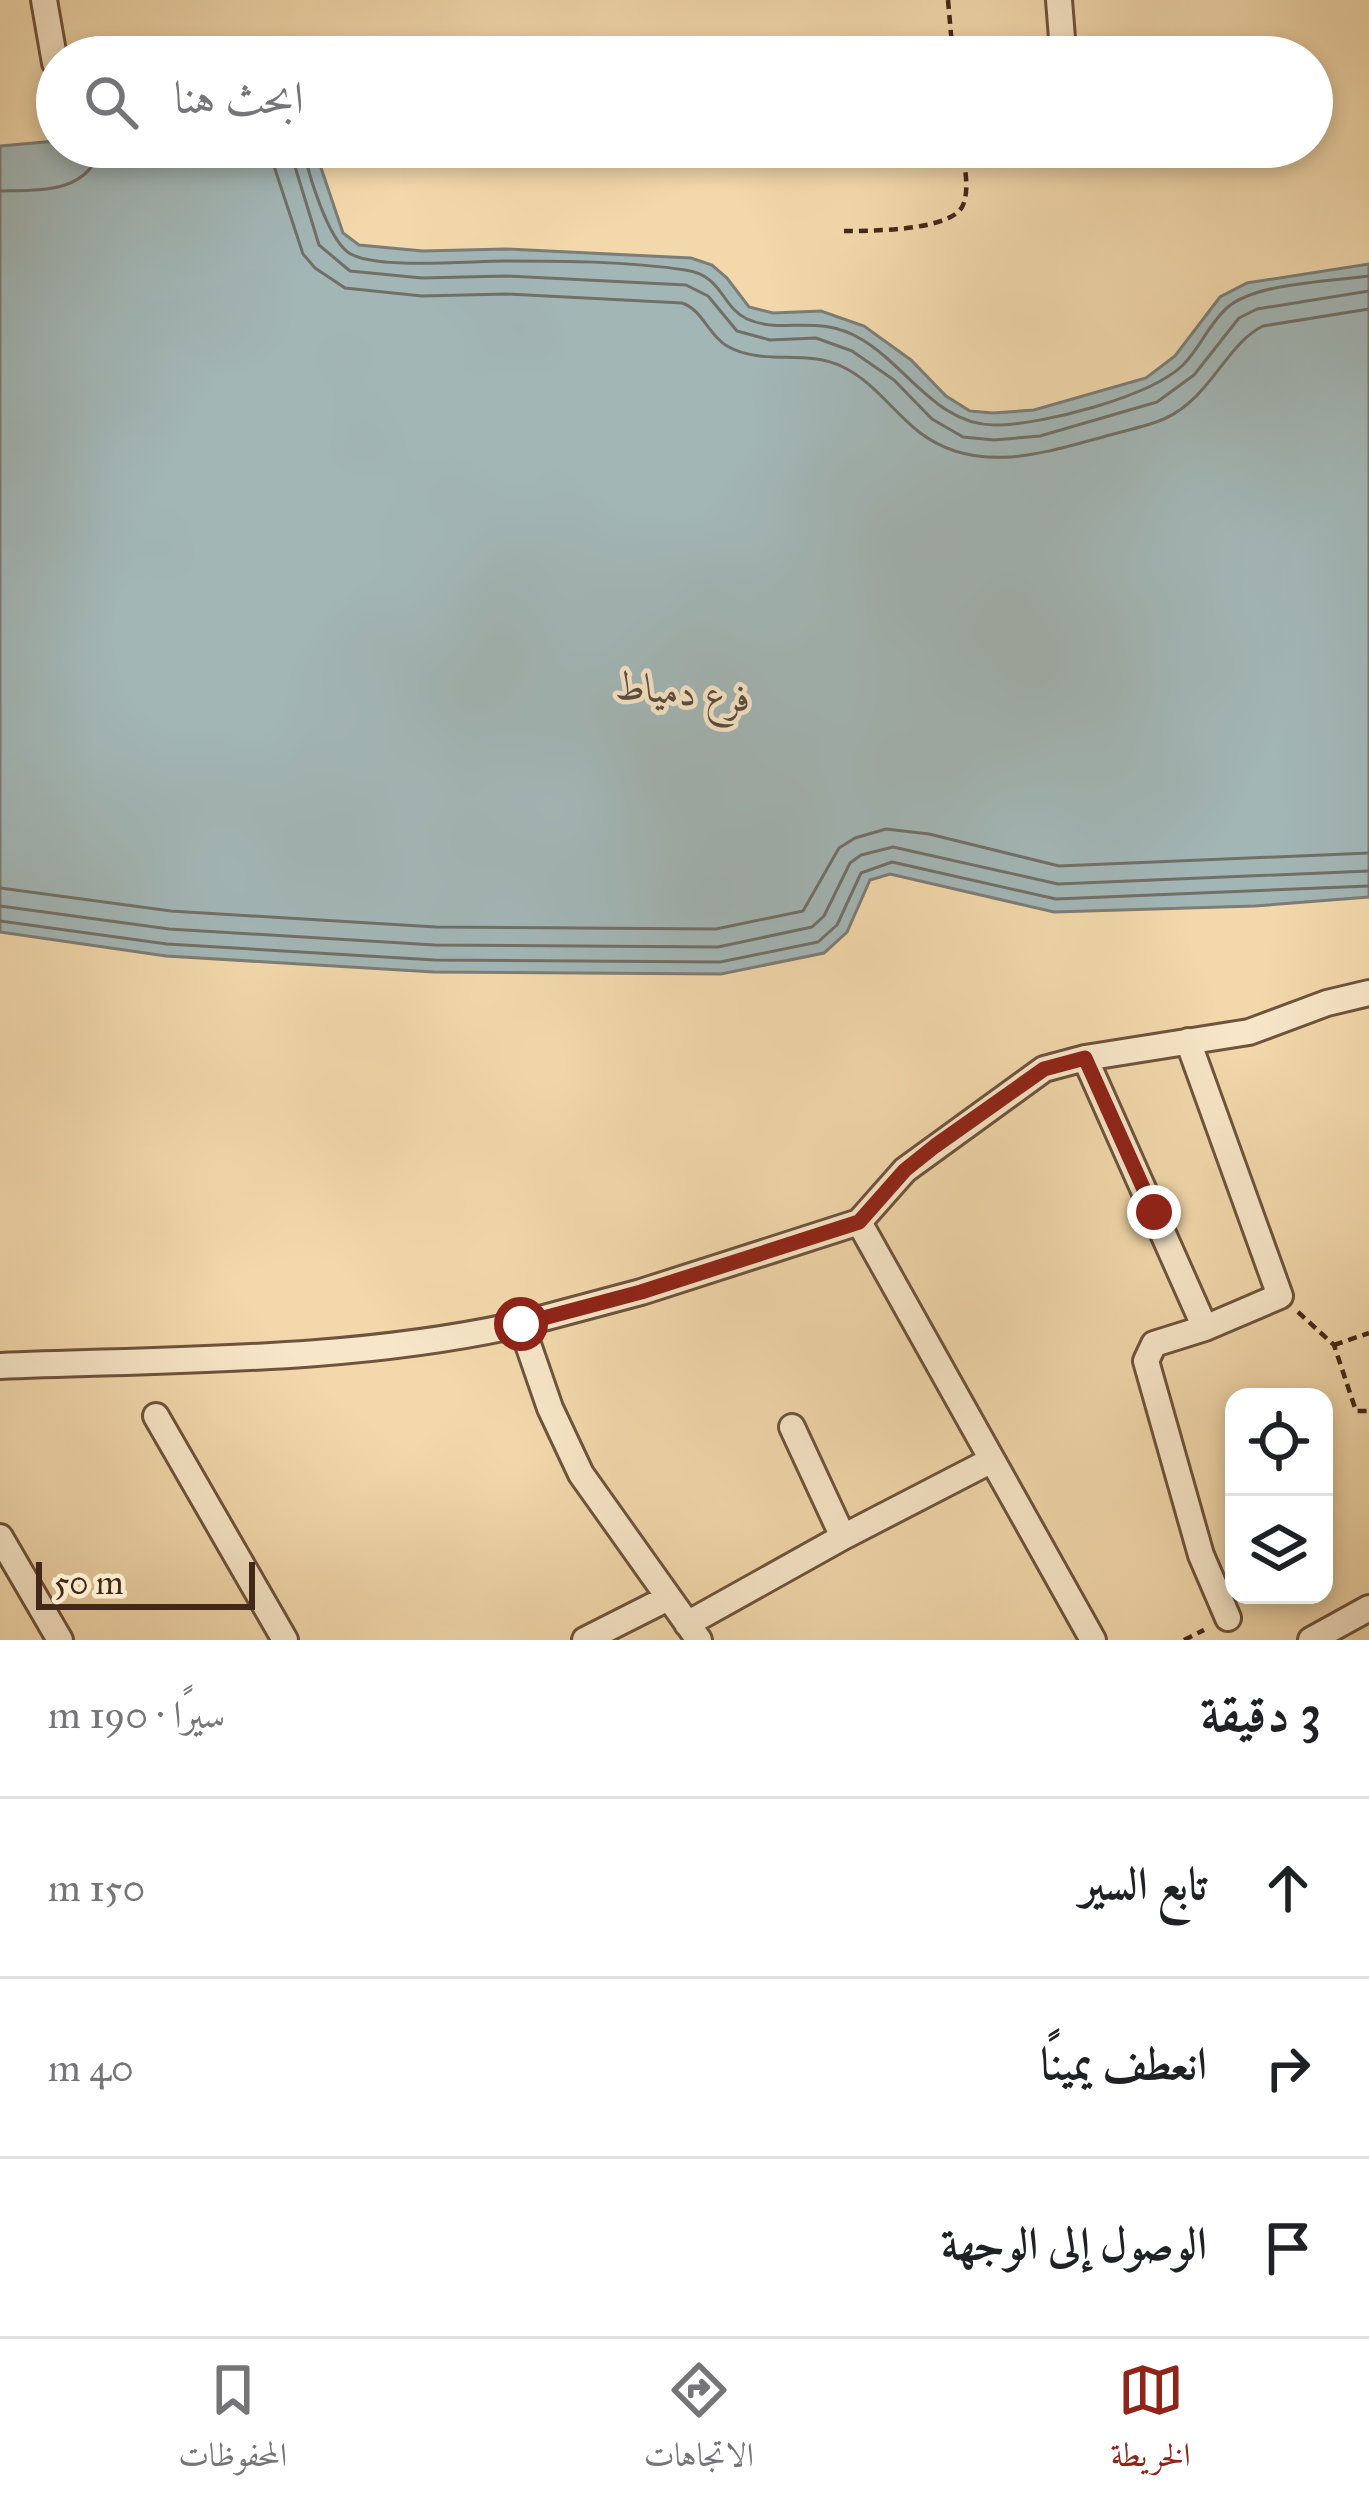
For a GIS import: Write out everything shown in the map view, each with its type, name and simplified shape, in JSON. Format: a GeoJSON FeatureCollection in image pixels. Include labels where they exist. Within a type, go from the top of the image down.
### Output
{"type":"FeatureCollection","features":[{"type":"Feature","properties":{"kind":"street"},"geometry":{"type":"LineString","coordinates":[[44,0],[50,36]]}},
{"type":"Feature","properties":{"kind":"street"},"geometry":{"type":"LineString","coordinates":[[1059,0],[1063,36]]}},
{"type":"Feature","properties":{"kind":"street"},"geometry":{"type":"LineString","coordinates":[[0,1366],[271,1354],[461,1337],[641,1292],[859,1222],[905,1170],[1044,1069],[1249,1032],[1327,1003],[1369,994]]}},
{"type":"Feature","properties":{"kind":"street"},"geometry":{"type":"LineString","coordinates":[[1188,1041],[1280,1296],[1154,1344],[1146,1361],[1201,1555],[1228,1618]]}},
{"type":"Feature","properties":{"kind":"street"},"geometry":{"type":"LineString","coordinates":[[1085,1058],[1205,1328]]}},
{"type":"Feature","properties":{"kind":"street"},"geometry":{"type":"LineString","coordinates":[[859,1222],[1093,1640]]}},
{"type":"Feature","properties":{"kind":"street"},"geometry":{"type":"LineString","coordinates":[[521,1324],[550,1408],[581,1474],[693,1632],[843,1537],[992,1460]]}},
{"type":"Feature","properties":{"kind":"street"},"geometry":{"type":"LineString","coordinates":[[156,1416],[286,1640]]}},
{"type":"Feature","properties":{"kind":"street"},"geometry":{"type":"LineString","coordinates":[[792,1427],[843,1537]]}},
{"type":"Feature","properties":{"kind":"street"},"geometry":{"type":"LineString","coordinates":[[0,1537],[60,1640]]}},
{"type":"Feature","properties":{"kind":"street"},"geometry":{"type":"LineString","coordinates":[[584,1640],[668,1598]]}},
{"type":"Feature","properties":{"kind":"street"},"geometry":{"type":"LineString","coordinates":[[1310,1640],[1369,1608]]}},
{"type":"Feature","properties":{"kind":"path"},"geometry":{"type":"LineString","coordinates":[[948,0],[951,36]]}},
{"type":"Feature","properties":{"kind":"path"},"geometry":{"type":"LineString","coordinates":[[844,231],[952,219],[966,193],[964,168]]}},
{"type":"Feature","properties":{"kind":"path"},"geometry":{"type":"LineString","coordinates":[[1280,1296],[1334,1345],[1356,1412],[1369,1412]]}},
{"type":"Feature","properties":{"kind":"path"},"geometry":{"type":"LineString","coordinates":[[1334,1345],[1369,1333]]}},
{"type":"Feature","properties":{"kind":"water","name":"فرع دمياط"},"geometry":{"type":"Polygon","coordinates":[[[36,143],[36,168],[321,168],[343,233],[359,245],[691,258],[712,265],[749,307],[773,313],[821,311],[864,326],[911,360],[946,396],[970,411],[993,413],[1034,410],[1146,378],[1175,356],[1220,297],[1247,283],[1369,264],[1369,897],[1054,912],[890,874],[870,880],[847,932],[824,953],[721,974],[434,972],[166,956],[0,932],[0,146],[36,143]]]}},
{"type":"Feature","properties":{"kind":"route"},"geometry":{"type":"LineString","coordinates":[[521,1324],[757,1257],[859,1222],[905,1170],[935,1146],[1044,1069],[1085,1058],[1154,1212]]}}]}
